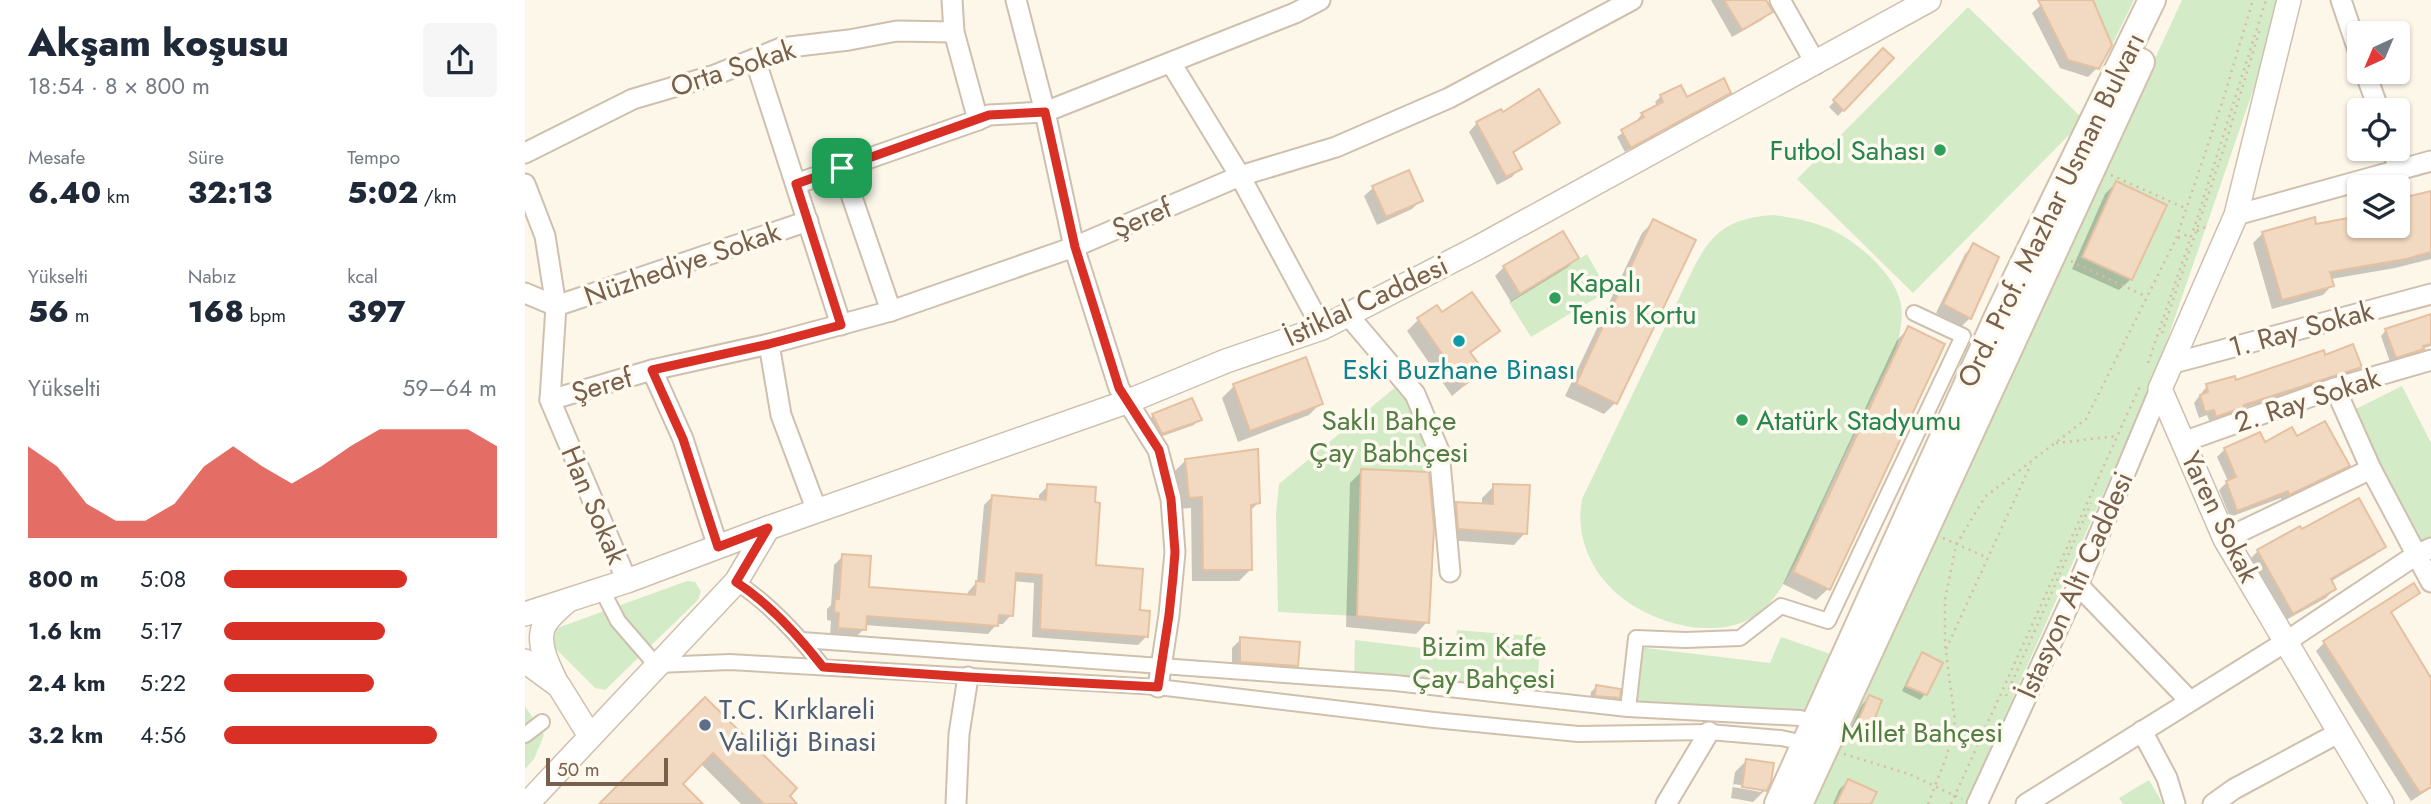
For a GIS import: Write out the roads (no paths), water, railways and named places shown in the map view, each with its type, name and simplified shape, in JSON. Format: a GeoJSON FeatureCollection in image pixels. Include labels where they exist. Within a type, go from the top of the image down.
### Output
{"type":"FeatureCollection","features":[{"type":"Feature","properties":{"kind":"main road","name":"Ord. Prof. Mazhar Usman Bulvarı"},"geometry":{"type":"LineString","coordinates":[[1799,804],[1818,735],[2000,313],[2152,0]]}},
{"type":"Feature","properties":{"kind":"main road","name":"Ord. Prof. Mazhar Usman Bulvarı"},"geometry":{"type":"LineString","coordinates":[[1778,804],[1818,735],[2004,362],[2169,0]]}},
{"type":"Feature","properties":{"kind":"street"},"geometry":{"type":"LineString","coordinates":[[953,0],[954,32],[978,120]]}},
{"type":"Feature","properties":{"kind":"street"},"geometry":{"type":"LineString","coordinates":[[1016,0],[1045,112],[1075,247],[1119,388],[1159,450],[1171,499],[1175,552],[1158,687]]}},
{"type":"Feature","properties":{"kind":"street","name":"Nüzhediye Sokak"},"geometry":{"type":"LineString","coordinates":[[796,184],[989,115],[1045,112],[1295,13],[1320,0]]}},
{"type":"Feature","properties":{"kind":"street","name":"Şeref"},"geometry":{"type":"LineString","coordinates":[[550,400],[652,370],[769,344],[891,312],[1075,247],[1240,176],[1336,147],[1437,103],[1632,0]]}},
{"type":"Feature","properties":{"kind":"street"},"geometry":{"type":"LineString","coordinates":[[1780,0],[1816,64]]}},
{"type":"Feature","properties":{"kind":"street","name":"İstiklal Caddesi"},"geometry":{"type":"LineString","coordinates":[[525,613],[602,590],[768,528],[1129,401],[1226,361],[1322,328],[1479,247],[1929,0]]}},
{"type":"Feature","properties":{"kind":"street"},"geometry":{"type":"LineString","coordinates":[[2153,373],[2236,215],[2288,0]]}},
{"type":"Feature","properties":{"kind":"street"},"geometry":{"type":"LineString","coordinates":[[2341,0],[2348,21]]}},
{"type":"Feature","properties":{"kind":"street","name":"Orta Sokak"},"geometry":{"type":"LineString","coordinates":[[525,153],[633,99],[715,75],[782,48],[897,31],[954,32]]}},
{"type":"Feature","properties":{"kind":"street"},"geometry":{"type":"LineString","coordinates":[[755,59],[841,325]]}},
{"type":"Feature","properties":{"kind":"street"},"geometry":{"type":"LineString","coordinates":[[1171,63],[1240,176],[1322,328]]}},
{"type":"Feature","properties":{"kind":"street"},"geometry":{"type":"LineString","coordinates":[[2396,161],[2399,169]]}},
{"type":"Feature","properties":{"kind":"street"},"geometry":{"type":"LineString","coordinates":[[2236,215],[2431,161]]}},
{"type":"Feature","properties":{"kind":"street"},"geometry":{"type":"LineString","coordinates":[[842,168],[891,312]]}},
{"type":"Feature","properties":{"kind":"street","name":"Han Sokak"},"geometry":{"type":"LineString","coordinates":[[525,184],[545,236],[556,306],[550,400],[627,581]]}},
{"type":"Feature","properties":{"kind":"street","name":"Nüzhediye Sokak"},"geometry":{"type":"LineString","coordinates":[[556,306],[808,221]]}},
{"type":"Feature","properties":{"kind":"street"},"geometry":{"type":"LineString","coordinates":[[525,293],[556,306]]}},
{"type":"Feature","properties":{"kind":"street","name":"1. Ray Sokak"},"geometry":{"type":"LineString","coordinates":[[2153,373],[2431,293]]}},
{"type":"Feature","properties":{"kind":"street"},"geometry":{"type":"LineString","coordinates":[[1628,709],[1636,638],[1740,638],[1781,606],[1828,621],[1963,337],[1914,313]]}},
{"type":"Feature","properties":{"kind":"street"},"geometry":{"type":"LineString","coordinates":[[1348,315],[1415,394],[1439,451],[1450,572]]}},
{"type":"Feature","properties":{"kind":"street"},"geometry":{"type":"LineString","coordinates":[[769,344],[781,415],[817,511]]}},
{"type":"Feature","properties":{"kind":"street","name":"2. Ray Sokak"},"geometry":{"type":"LineString","coordinates":[[2183,442],[2335,388],[2431,360]]}},
{"type":"Feature","properties":{"kind":"street"},"geometry":{"type":"LineString","coordinates":[[652,370],[683,439],[718,547]]}},
{"type":"Feature","properties":{"kind":"street","name":"Yaren Sokak"},"geometry":{"type":"LineString","coordinates":[[2153,373],[2225,539],[2382,804]]}},
{"type":"Feature","properties":{"kind":"street","name":"İstasyon Altı Caddesi"},"geometry":{"type":"LineString","coordinates":[[1968,801],[2078,585],[2153,373]]}},
{"type":"Feature","properties":{"kind":"street"},"geometry":{"type":"LineString","coordinates":[[2335,388],[2371,469],[2423,552],[2431,582]]}},
{"type":"Feature","properties":{"kind":"street"},"geometry":{"type":"LineString","coordinates":[[2225,539],[2371,469]]}},
{"type":"Feature","properties":{"kind":"street"},"geometry":{"type":"LineString","coordinates":[[527,804],[736,582],[768,528]]}},
{"type":"Feature","properties":{"kind":"street"},"geometry":{"type":"LineString","coordinates":[[2026,804],[2287,641],[2423,552]]}},
{"type":"Feature","properties":{"kind":"street"},"geometry":{"type":"LineString","coordinates":[[736,582],[754,594],[802,640],[823,667]]}},
{"type":"Feature","properties":{"kind":"street"},"geometry":{"type":"LineString","coordinates":[[2078,585],[2190,702]]}},
{"type":"Feature","properties":{"kind":"street"},"geometry":{"type":"LineString","coordinates":[[602,590],[618,621],[656,665]]}},
{"type":"Feature","properties":{"kind":"street"},"geometry":{"type":"LineString","coordinates":[[567,601],[545,625],[542,636],[547,664],[590,736]]}},
{"type":"Feature","properties":{"kind":"street"},"geometry":{"type":"LineString","coordinates":[[802,640],[1395,682],[1628,709],[1800,718],[1818,735]]}},
{"type":"Feature","properties":{"kind":"street"},"geometry":{"type":"LineString","coordinates":[[525,661],[559,686]]}},
{"type":"Feature","properties":{"kind":"street"},"geometry":{"type":"LineString","coordinates":[[656,665],[730,662],[1158,687],[1434,720],[1578,734],[1709,733],[1781,738],[1818,735]]}},
{"type":"Feature","properties":{"kind":"street"},"geometry":{"type":"LineString","coordinates":[[956,804],[959,734],[968,677]]}},
{"type":"Feature","properties":{"kind":"street"},"geometry":{"type":"LineString","coordinates":[[525,735],[542,722]]}},
{"type":"Feature","properties":{"kind":"street"},"geometry":{"type":"LineString","coordinates":[[2142,731],[2167,778],[2175,804]]}},
{"type":"Feature","properties":{"kind":"street"},"geometry":{"type":"LineString","coordinates":[[2213,804],[2234,789],[2340,732]]}},
{"type":"Feature","properties":{"kind":"street"},"geometry":{"type":"LineString","coordinates":[[1665,804],[1709,733]]}},
{"type":"Feature","properties":{"kind":"place","name":"Futbol Sahası"},"geometry":{"type":"Point","coordinates":[1940,150]}},
{"type":"Feature","properties":{"kind":"place","name":"Kapalı Tenis Kortu"},"geometry":{"type":"Point","coordinates":[1555,298]}},
{"type":"Feature","properties":{"kind":"place","name":"Eski Buzhane Binası"},"geometry":{"type":"Point","coordinates":[1459,341]}},
{"type":"Feature","properties":{"kind":"place","name":"Atatürk Stadyumu"},"geometry":{"type":"Point","coordinates":[1742,420]}},
{"type":"Feature","properties":{"kind":"place","name":"T.C. Kırklareli Valiliği Binasi"},"geometry":{"type":"Point","coordinates":[705,725]}},
{"type":"Feature","properties":{"kind":"park label","name":"Saklı Bahçe Çay Babhçesi"},"geometry":{"type":"Point","coordinates":[1389,436]}},
{"type":"Feature","properties":{"kind":"park label","name":"Bizim Kafe Çay Bahçesi"},"geometry":{"type":"Point","coordinates":[1484,662]}},
{"type":"Feature","properties":{"kind":"park label","name":"Millet Bahçesi"},"geometry":{"type":"Point","coordinates":[1922,732]}}]}
